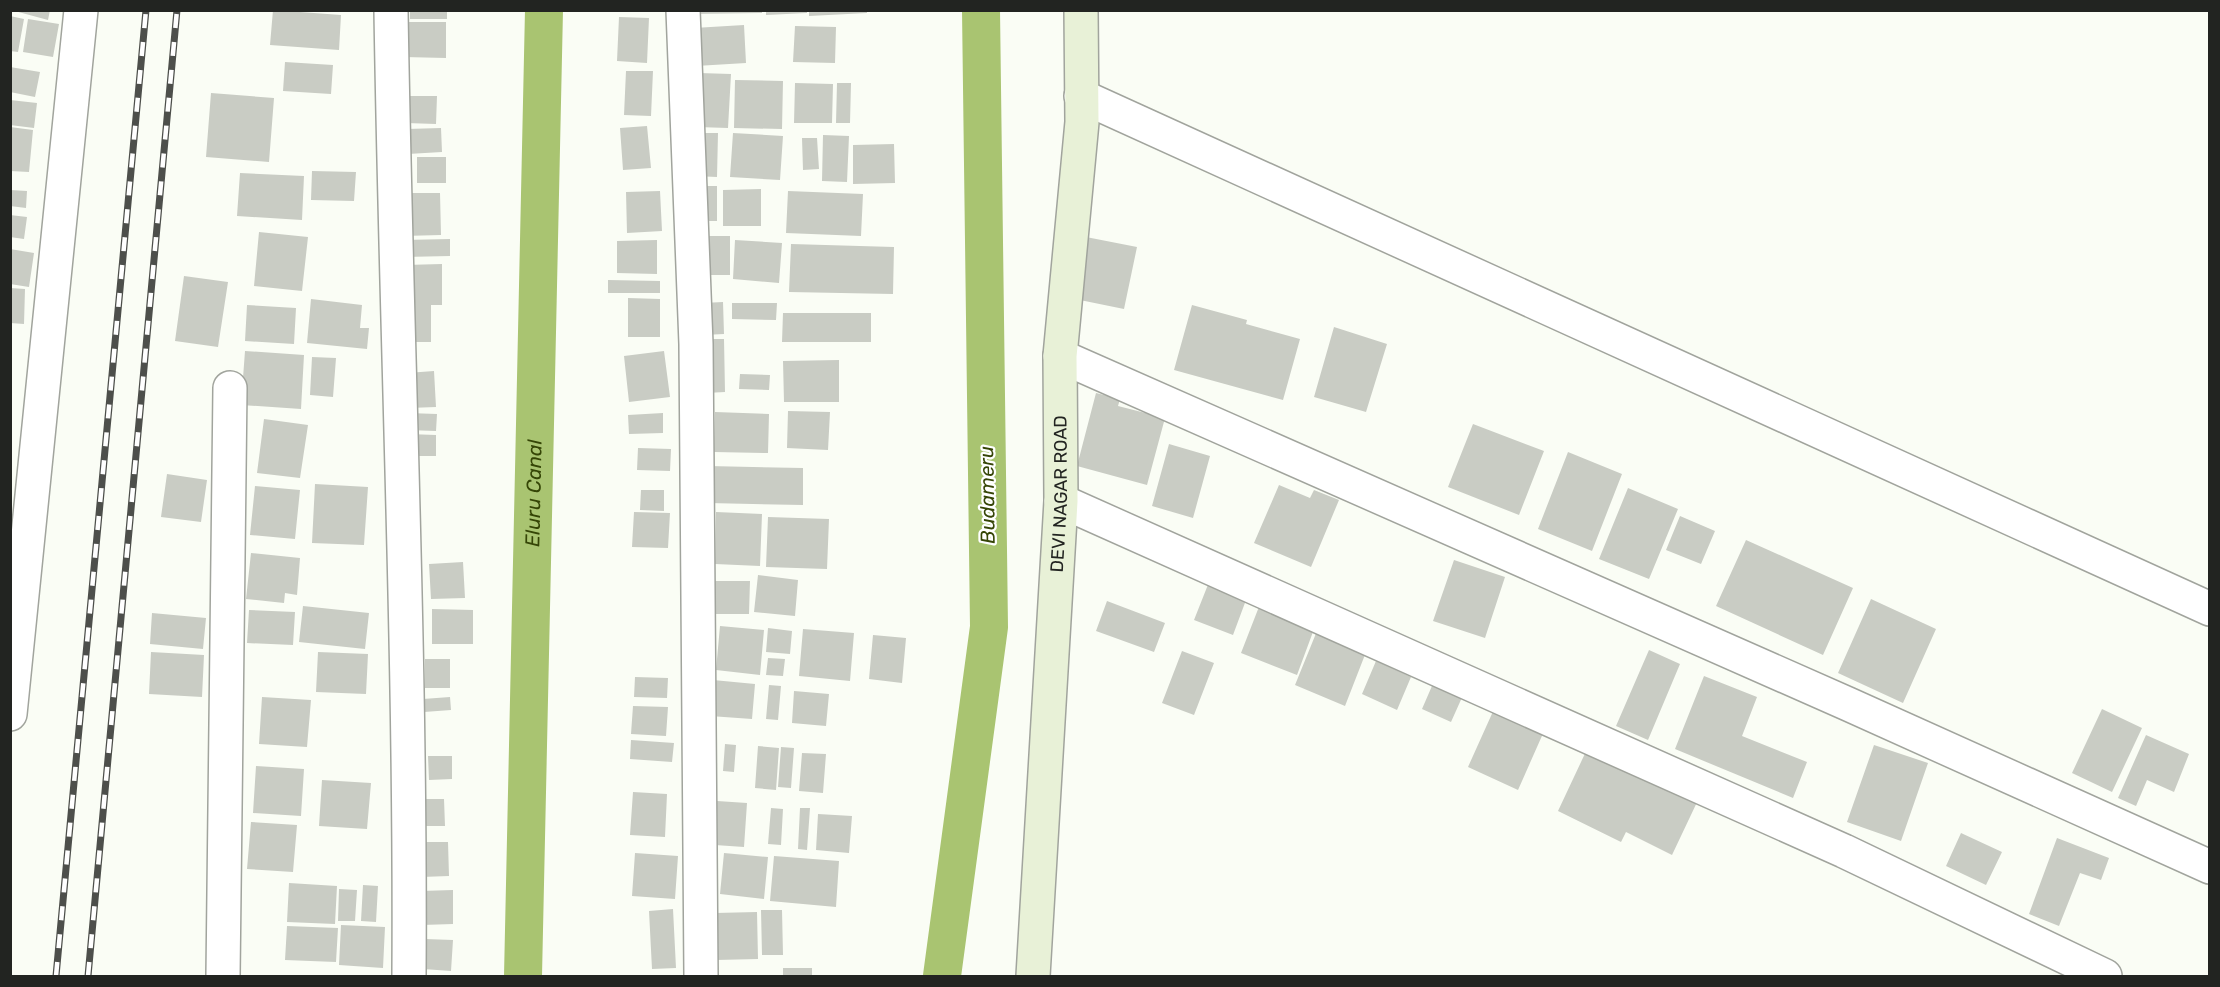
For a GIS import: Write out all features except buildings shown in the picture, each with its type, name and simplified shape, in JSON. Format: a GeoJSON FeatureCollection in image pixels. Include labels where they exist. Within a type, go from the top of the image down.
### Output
{"type":"FeatureCollection","features":[{"type":"Feature","properties":{"kind":"street"},"geometry":{"type":"LineString","coordinates":[[10,714],[81,10]]}},
{"type":"Feature","properties":{"kind":"street"},"geometry":{"type":"LineString","coordinates":[[391,10],[396,318],[408,664],[409,976]]}},
{"type":"Feature","properties":{"kind":"street"},"geometry":{"type":"LineString","coordinates":[[683,10],[696,344],[701,976]]}},
{"type":"Feature","properties":{"kind":"street","name":"DEVI NAGAR ROAD"},"geometry":{"type":"LineString","coordinates":[[1033,976],[1061,501],[1060,356],[1082,122],[1081,10]]}},
{"type":"Feature","properties":{"kind":"street"},"geometry":{"type":"LineString","coordinates":[[1081,96],[2210,609]]}},
{"type":"Feature","properties":{"kind":"street"},"geometry":{"type":"LineString","coordinates":[[1060,356],[1848,704],[2210,867]]}},
{"type":"Feature","properties":{"kind":"street"},"geometry":{"type":"LineString","coordinates":[[223,976],[230,388]]}},
{"type":"Feature","properties":{"kind":"street"},"geometry":{"type":"LineString","coordinates":[[1061,501],[1844,851],[2105,976]]}},
{"type":"Feature","properties":{"kind":"waterway","name":"Eluru Canal"},"geometry":{"type":"LineString","coordinates":[[523,976],[544,10]]}},
{"type":"Feature","properties":{"kind":"waterway","name":"Budameru"},"geometry":{"type":"LineString","coordinates":[[942,976],[989,627],[981,10]]}},
{"type":"Feature","properties":{"kind":"railway"},"geometry":{"type":"LineString","coordinates":[[56,976],[146,10]]}},
{"type":"Feature","properties":{"kind":"railway"},"geometry":{"type":"LineString","coordinates":[[88,976],[177,10]]}}]}
